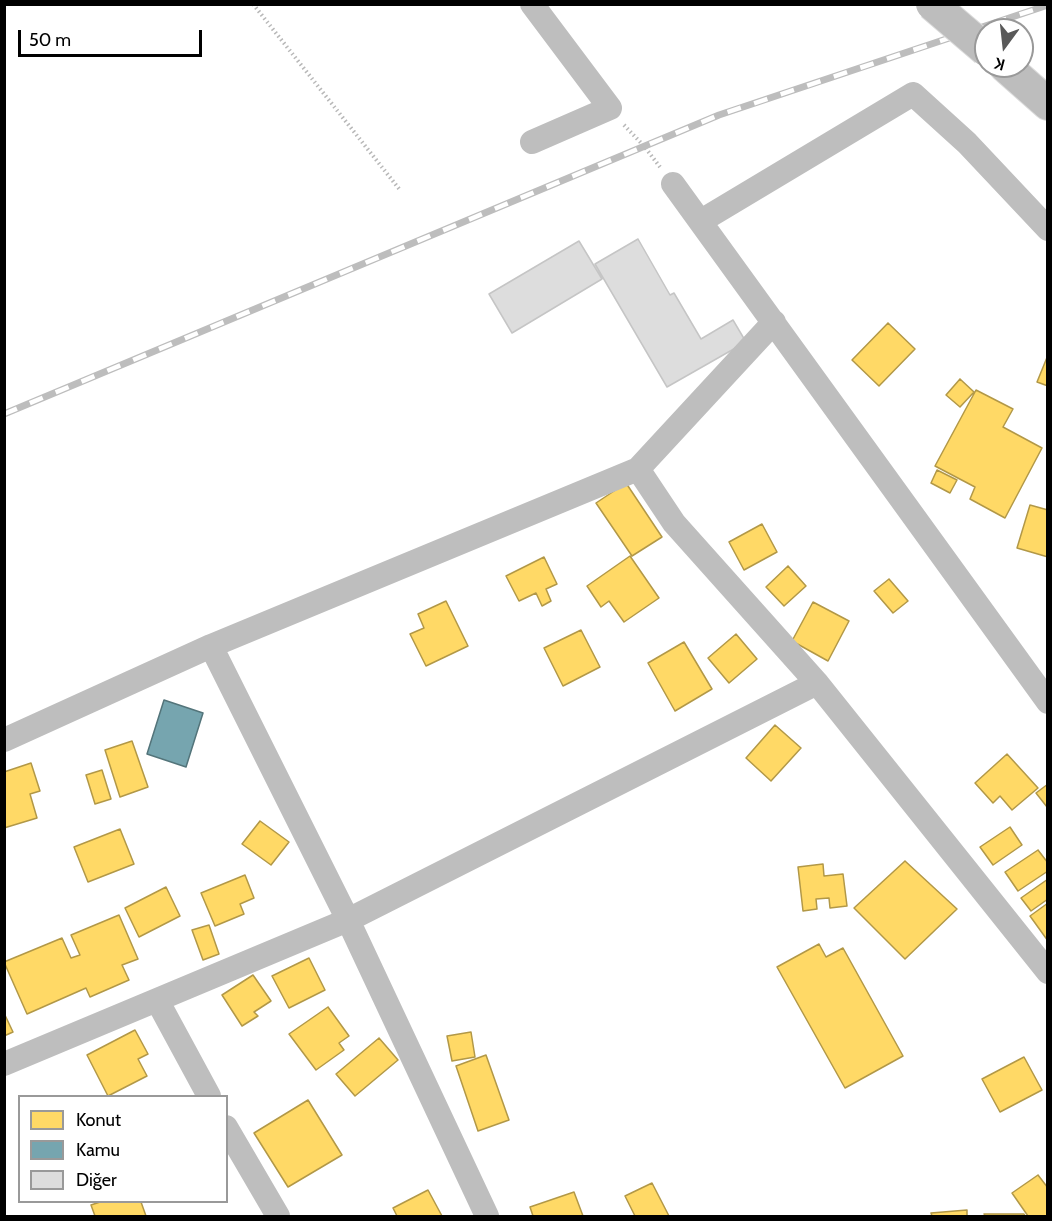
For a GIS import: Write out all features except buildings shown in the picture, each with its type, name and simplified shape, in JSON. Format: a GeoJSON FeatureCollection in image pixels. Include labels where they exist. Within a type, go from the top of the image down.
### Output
{"type":"FeatureCollection","features":[{"type":"Feature","properties":{"kind":"main road"},"geometry":{"type":"LineString","coordinates":[[932,4],[974,40]]}},
{"type":"Feature","properties":{"kind":"main road"},"geometry":{"type":"LineString","coordinates":[[1018,78],[1047,104]]}},
{"type":"Feature","properties":{"kind":"street"},"geometry":{"type":"LineString","coordinates":[[532,4],[610,108],[532,142]]}},
{"type":"Feature","properties":{"kind":"street"},"geometry":{"type":"LineString","coordinates":[[701,221],[913,94],[967,143],[1047,229]]}},
{"type":"Feature","properties":{"kind":"street"},"geometry":{"type":"LineString","coordinates":[[673,184],[1047,702]]}},
{"type":"Feature","properties":{"kind":"street"},"geometry":{"type":"LineString","coordinates":[[4,740],[211,646],[638,469],[774,322]]}},
{"type":"Feature","properties":{"kind":"street"},"geometry":{"type":"LineString","coordinates":[[638,469],[674,523],[817,683],[1047,972]]}},
{"type":"Feature","properties":{"kind":"street"},"geometry":{"type":"LineString","coordinates":[[211,646],[348,920],[487,1216]]}},
{"type":"Feature","properties":{"kind":"street"},"geometry":{"type":"LineString","coordinates":[[4,1064],[348,920],[817,683]]}},
{"type":"Feature","properties":{"kind":"street"},"geometry":{"type":"LineString","coordinates":[[158,1000],[208,1095]]}},
{"type":"Feature","properties":{"kind":"street"},"geometry":{"type":"LineString","coordinates":[[228,1130],[278,1216]]}},
{"type":"Feature","properties":{"kind":"path"},"geometry":{"type":"LineString","coordinates":[[253,4],[400,190]]}},
{"type":"Feature","properties":{"kind":"path"},"geometry":{"type":"LineString","coordinates":[[610,108],[673,184]]}},
{"type":"Feature","properties":{"kind":"railway"},"geometry":{"type":"LineString","coordinates":[[4,414],[719,115],[1048,5]]}}]}
